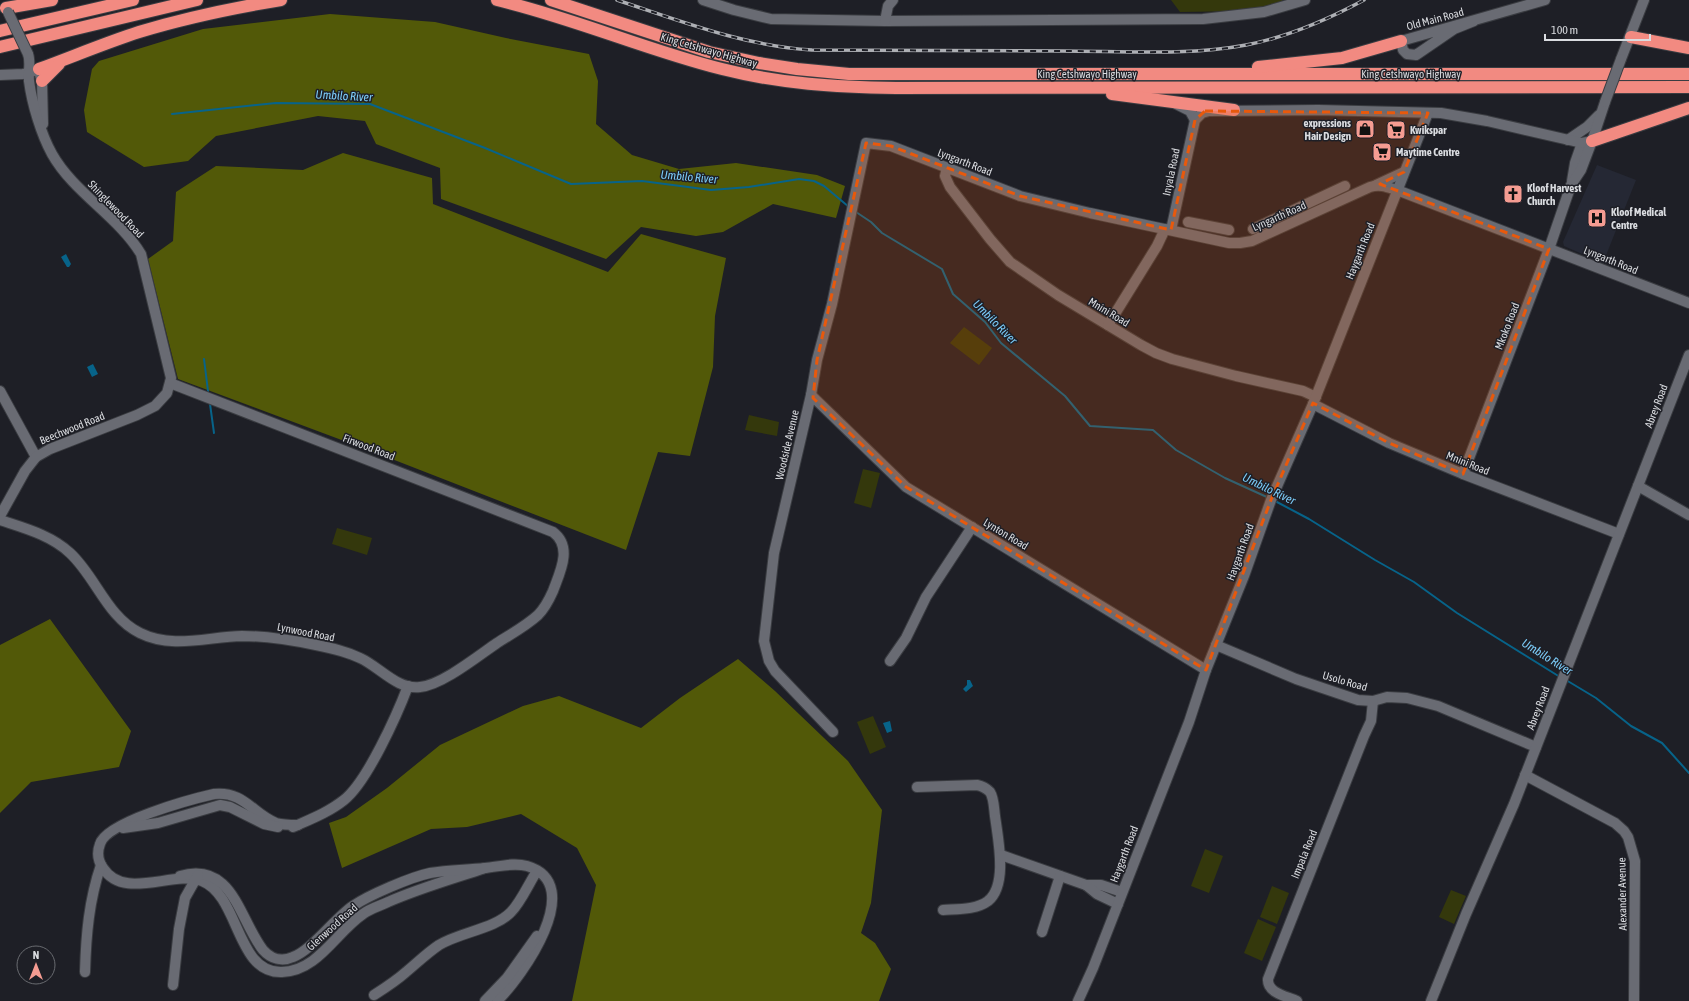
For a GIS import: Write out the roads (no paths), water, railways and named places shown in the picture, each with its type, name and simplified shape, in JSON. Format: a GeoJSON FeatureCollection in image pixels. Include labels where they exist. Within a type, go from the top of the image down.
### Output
{"type":"FeatureCollection","features":[{"type":"Feature","properties":{"kind":"highway"},"geometry":{"type":"LineString","coordinates":[[4,7],[23,2],[52,0]]}},
{"type":"Feature","properties":{"kind":"highway"},"geometry":{"type":"LineString","coordinates":[[0,31],[133,0]]}},
{"type":"Feature","properties":{"kind":"highway"},"geometry":{"type":"LineString","coordinates":[[0,47],[197,0]]}},
{"type":"Feature","properties":{"kind":"highway"},"geometry":{"type":"LineString","coordinates":[[37,74],[63,60],[166,24],[198,16],[281,0]]}},
{"type":"Feature","properties":{"kind":"highway","name":"King Cetshwayo Highway"},"geometry":{"type":"LineString","coordinates":[[497,0],[540,10],[706,64],[757,77],[816,85],[846,87],[1689,87]]}},
{"type":"Feature","properties":{"kind":"highway","name":"King Cetshwayo Highway"},"geometry":{"type":"LineString","coordinates":[[551,0],[709,52],[759,63],[797,69],[849,74],[1689,74]]}},
{"type":"Feature","properties":{"kind":"highway"},"geometry":{"type":"LineString","coordinates":[[1631,37],[1689,48]]}},
{"type":"Feature","properties":{"kind":"highway"},"geometry":{"type":"LineString","coordinates":[[1167,74],[1323,61],[1349,56],[1401,41]]}},
{"type":"Feature","properties":{"kind":"highway"},"geometry":{"type":"LineString","coordinates":[[998,87],[1128,95],[1234,110]]}},
{"type":"Feature","properties":{"kind":"highway"},"geometry":{"type":"LineString","coordinates":[[1587,142],[1689,108]]}},
{"type":"Feature","properties":{"kind":"street"},"geometry":{"type":"LineString","coordinates":[[703,0],[734,10],[771,19],[885,21],[1203,19],[1264,12],[1305,0]]}},
{"type":"Feature","properties":{"kind":"street"},"geometry":{"type":"LineString","coordinates":[[885,21],[888,6],[893,0]]}},
{"type":"Feature","properties":{"kind":"street","name":"Old Main Road"},"geometry":{"type":"LineString","coordinates":[[1401,41],[1545,0]]}},
{"type":"Feature","properties":{"kind":"street","name":"Mkoko Road"},"geometry":{"type":"LineString","coordinates":[[1463,474],[1572,185],[1581,170],[1587,142],[1601,114],[1644,0]]}},
{"type":"Feature","properties":{"kind":"street"},"geometry":{"type":"LineString","coordinates":[[0,75],[37,74],[4,7]]}},
{"type":"Feature","properties":{"kind":"street"},"geometry":{"type":"LineString","coordinates":[[1401,41],[1406,54],[1416,55],[1454,29],[1474,21]]}},
{"type":"Feature","properties":{"kind":"street","name":"Shinglewood Road"},"geometry":{"type":"LineString","coordinates":[[37,74],[42,130]]}},
{"type":"Feature","properties":{"kind":"street","name":"Shinglewood Road"},"geometry":{"type":"LineString","coordinates":[[37,74],[34,106],[50,152],[63,170],[134,242],[141,254],[170,373],[170,383]]}},
{"type":"Feature","properties":{"kind":"street"},"geometry":{"type":"LineString","coordinates":[[1174,102],[1188,110],[1195,120],[1202,113],[1209,110],[1428,112],[1459,116],[1568,140],[1587,142]]}},
{"type":"Feature","properties":{"kind":"street","name":"Haygarth Road"},"geometry":{"type":"LineString","coordinates":[[1078,1001],[1118,904],[1196,703],[1206,670],[1244,576],[1264,518],[1314,400],[1428,112]]}},
{"type":"Feature","properties":{"kind":"street"},"geometry":{"type":"LineString","coordinates":[[1568,140],[1587,127],[1601,114]]}},
{"type":"Feature","properties":{"kind":"street","name":"Inyala Road"},"geometry":{"type":"LineString","coordinates":[[1108,325],[1168,230],[1195,120]]}},
{"type":"Feature","properties":{"kind":"street","name":"Lyngarth Road"},"geometry":{"type":"LineString","coordinates":[[866,143],[891,146],[1020,196],[1090,213],[1229,243],[1252,241],[1376,185],[1397,190],[1689,303]]}},
{"type":"Feature","properties":{"kind":"street","name":"Woodside Avenue"},"geometry":{"type":"LineString","coordinates":[[832,732],[775,671],[769,661],[764,642],[774,554],[832,304],[866,143]]}},
{"type":"Feature","properties":{"kind":"street","name":"Mnini Road"},"geometry":{"type":"LineString","coordinates":[[946,168],[945,176],[950,187],[1007,258],[1058,295],[1141,345],[1163,356],[1236,376],[1303,391],[1314,400],[1389,443],[1463,474],[1619,534]]}},
{"type":"Feature","properties":{"kind":"street"},"geometry":{"type":"LineString","coordinates":[[1376,185],[1404,172]]}},
{"type":"Feature","properties":{"kind":"street"},"geometry":{"type":"LineString","coordinates":[[1253,229],[1345,186]]}},
{"type":"Feature","properties":{"kind":"street"},"geometry":{"type":"LineString","coordinates":[[1273,219],[1278,229]]}},
{"type":"Feature","properties":{"kind":"street"},"geometry":{"type":"LineString","coordinates":[[1188,222],[1230,230]]}},
{"type":"Feature","properties":{"kind":"street"},"geometry":{"type":"LineString","coordinates":[[1200,237],[1203,226]]}},
{"type":"Feature","properties":{"kind":"street"},"geometry":{"type":"LineString","coordinates":[[1669,296],[1689,300]]}},
{"type":"Feature","properties":{"kind":"street","name":"Abrey Road"},"geometry":{"type":"LineString","coordinates":[[1431,1001],[1525,775],[1689,354]]}},
{"type":"Feature","properties":{"kind":"street","name":"Beechwood Road"},"geometry":{"type":"LineString","coordinates":[[0,516],[25,471],[36,457],[56,447],[151,408],[164,397],[170,383]]}},
{"type":"Feature","properties":{"kind":"street","name":"Firwood Road"},"geometry":{"type":"LineString","coordinates":[[170,383],[534,524],[553,532],[558,536]]}},
{"type":"Feature","properties":{"kind":"street"},"geometry":{"type":"LineString","coordinates":[[0,391],[36,457]]}},
{"type":"Feature","properties":{"kind":"street","name":"Lynton Road"},"geometry":{"type":"LineString","coordinates":[[811,395],[906,487],[1206,670]]}},
{"type":"Feature","properties":{"kind":"street"},"geometry":{"type":"LineString","coordinates":[[1638,486],[1689,515]]}},
{"type":"Feature","properties":{"kind":"street","name":"Lynwood Road"},"geometry":{"type":"LineString","coordinates":[[0,520],[42,534],[67,550],[90,577],[118,616],[133,629],[149,638],[172,642],[250,636],[294,641],[333,649],[360,658],[394,680],[408,686],[426,686],[439,681],[517,630],[539,613],[549,601],[562,563],[563,547],[558,536]]}},
{"type":"Feature","properties":{"kind":"street"},"geometry":{"type":"LineString","coordinates":[[890,661],[904,642],[926,597],[972,527]]}},
{"type":"Feature","properties":{"kind":"street","name":"Usolo Road"},"geometry":{"type":"LineString","coordinates":[[1216,645],[1296,679],[1358,700],[1373,701],[1383,697],[1413,699],[1431,704],[1536,747]]}},
{"type":"Feature","properties":{"kind":"street"},"geometry":{"type":"LineString","coordinates":[[173,985],[179,929],[185,898],[198,876],[187,874],[167,880],[140,883],[124,882],[110,877],[101,865],[98,856],[100,843],[105,835],[115,829],[158,822],[220,805],[230,807],[268,825],[290,828],[298,825],[337,805],[352,793],[365,775],[382,743],[408,686]]}},
{"type":"Feature","properties":{"kind":"street","name":"Impala Road"},"geometry":{"type":"LineString","coordinates":[[1297,1001],[1274,991],[1268,986],[1268,978],[1371,721],[1373,701]]}},
{"type":"Feature","properties":{"kind":"street","name":"Alexander Avenue"},"geometry":{"type":"LineString","coordinates":[[1525,775],[1615,823],[1624,830],[1628,837],[1635,861],[1634,1001]]}},
{"type":"Feature","properties":{"kind":"street"},"geometry":{"type":"LineString","coordinates":[[917,788],[977,785],[986,788],[991,795],[1001,855],[998,886],[988,901],[980,905],[943,910]]}},
{"type":"Feature","properties":{"kind":"street"},"geometry":{"type":"LineString","coordinates":[[1001,855],[1086,885],[1097,894],[1118,904]]}},
{"type":"Feature","properties":{"kind":"street","name":"Glenwood Road"},"geometry":{"type":"LineString","coordinates":[[198,876],[220,898],[254,960],[269,971],[283,972],[300,968],[311,961],[365,912],[415,890],[440,884],[485,868],[516,864],[527,866],[537,871]]}},
{"type":"Feature","properties":{"kind":"street"},"geometry":{"type":"LineString","coordinates":[[85,972],[89,913],[93,888],[101,865]]}},
{"type":"Feature","properties":{"kind":"street"},"geometry":{"type":"LineString","coordinates":[[374,995],[392,983],[428,952],[440,944],[456,936],[497,922],[506,917],[516,906],[537,871],[546,879],[551,890],[552,905],[547,925],[536,948],[514,982],[497,1001]]}},
{"type":"Feature","properties":{"kind":"street"},"geometry":{"type":"LineString","coordinates":[[1042,932],[1060,876]]}},
{"type":"Feature","properties":{"kind":"street"},"geometry":{"type":"LineString","coordinates":[[1086,885],[1101,884],[1122,892]]}},
{"type":"Feature","properties":{"kind":"street"},"geometry":{"type":"LineString","coordinates":[[485,1001],[507,978],[540,932],[550,914]]}},
{"type":"Feature","properties":{"kind":"water"},"geometry":{"type":"Polygon","coordinates":[[[66,254],[71,264],[69,267],[67,267],[61,257],[66,254]]]}},
{"type":"Feature","properties":{"kind":"water"},"geometry":{"type":"Polygon","coordinates":[[[93,364],[98,374],[92,377],[87,367],[93,364]]]}},
{"type":"Feature","properties":{"kind":"water"},"geometry":{"type":"Polygon","coordinates":[[[967,680],[970,680],[973,686],[966,692],[963,689],[967,685],[967,680]]]}},
{"type":"Feature","properties":{"kind":"water"},"geometry":{"type":"Polygon","coordinates":[[[890,721],[892,731],[887,733],[883,723],[890,721]]]}},
{"type":"Feature","properties":{"kind":"waterway","name":"Umbilo River"},"geometry":{"type":"LineString","coordinates":[[172,114],[276,103],[370,104],[485,148],[571,184],[642,181],[711,190],[749,187],[799,179],[814,181],[824,186],[849,207]]}},
{"type":"Feature","properties":{"kind":"waterway","name":"Umbilo River"},"geometry":{"type":"LineString","coordinates":[[856,212],[871,222],[882,233],[942,269],[953,294],[985,322],[1001,343],[1065,396],[1090,426],[1153,430],[1176,450],[1225,478],[1269,498]]}},
{"type":"Feature","properties":{"kind":"waterway"},"geometry":{"type":"LineString","coordinates":[[204,359],[208,391]]}},
{"type":"Feature","properties":{"kind":"waterway"},"geometry":{"type":"LineString","coordinates":[[210,404],[214,433]]}},
{"type":"Feature","properties":{"kind":"waterway","name":"Umbilo River"},"geometry":{"type":"LineString","coordinates":[[1275,501],[1309,519],[1375,560],[1414,582],[1457,613],[1560,677]]}},
{"type":"Feature","properties":{"kind":"waterway","name":"Umbilo River"},"geometry":{"type":"LineString","coordinates":[[1566,680],[1596,698],[1631,726],[1662,743],[1689,773]]}},
{"type":"Feature","properties":{"kind":"railway"},"geometry":{"type":"LineString","coordinates":[[617,0],[737,38],[787,48],[812,50],[1155,52],[1202,51],[1262,42],[1307,27],[1364,0]]}},
{"type":"Feature","properties":{"kind":"place","name":"expressions Hair Design"},"geometry":{"type":"Point","coordinates":[1365,129]}},
{"type":"Feature","properties":{"kind":"place","name":"Kwikspar"},"geometry":{"type":"Point","coordinates":[1396,130]}},
{"type":"Feature","properties":{"kind":"place","name":"Maytime Centre"},"geometry":{"type":"Point","coordinates":[1382,152]}},
{"type":"Feature","properties":{"kind":"place","name":"Kloof Harvest Church"},"geometry":{"type":"Point","coordinates":[1513,194]}},
{"type":"Feature","properties":{"kind":"place","name":"Kloof Medical Centre"},"geometry":{"type":"Point","coordinates":[1597,218]}}]}
